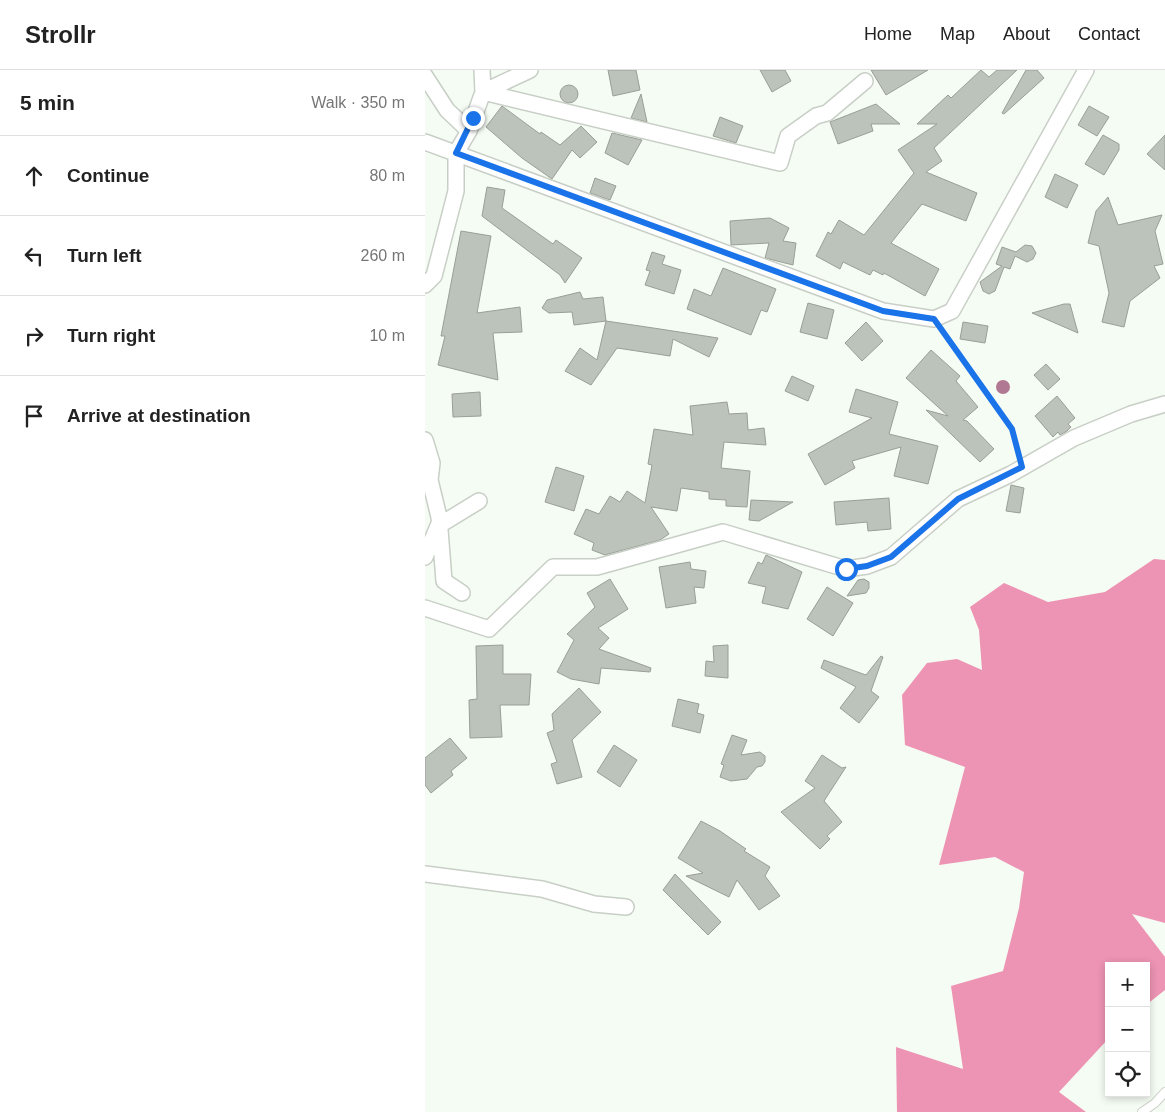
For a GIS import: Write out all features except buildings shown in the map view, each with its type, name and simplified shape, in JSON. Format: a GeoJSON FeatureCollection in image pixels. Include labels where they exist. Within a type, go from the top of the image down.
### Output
{"type":"FeatureCollection","features":[{"type":"Feature","properties":{"kind":"street"},"geometry":{"type":"LineString","coordinates":[[425,285],[435,276],[456,191],[456,153],[469,131],[483,92],[482,70]]}},
{"type":"Feature","properties":{"kind":"street"},"geometry":{"type":"LineString","coordinates":[[483,92],[530,70]]}},
{"type":"Feature","properties":{"kind":"street"},"geometry":{"type":"LineString","coordinates":[[425,142],[883,311],[934,319],[952,311],[1086,70]]}},
{"type":"Feature","properties":{"kind":"street"},"geometry":{"type":"LineString","coordinates":[[425,76],[447,110],[469,131]]}},
{"type":"Feature","properties":{"kind":"street"},"geometry":{"type":"LineString","coordinates":[[483,92],[780,163],[787,136],[816,116],[827,113],[865,81]]}},
{"type":"Feature","properties":{"kind":"street"},"geometry":{"type":"LineString","coordinates":[[425,608],[489,629],[553,567],[597,567],[723,532],[846,569],[867,566],[891,557],[958,499],[1075,438],[1131,414],[1165,404]]}},
{"type":"Feature","properties":{"kind":"street"},"geometry":{"type":"LineString","coordinates":[[425,440],[432,463],[430,480],[439,517],[438,526],[444,581],[462,593]]}},
{"type":"Feature","properties":{"kind":"street"},"geometry":{"type":"LineString","coordinates":[[425,557],[438,526],[479,501]]}},
{"type":"Feature","properties":{"kind":"street"},"geometry":{"type":"LineString","coordinates":[[425,874],[542,889],[594,904],[626,907]]}},
{"type":"Feature","properties":{"kind":"lane"},"geometry":{"type":"LineString","coordinates":[[1142,1112],[1155,1103],[1165,1092]]}},
{"type":"Feature","properties":{"kind":"path"},"geometry":{"type":"LineString","coordinates":[[934,319],[1012,429],[1022,467]]}},
{"type":"Feature","properties":{"kind":"shaded area"},"geometry":{"type":"Polygon","coordinates":[[[1154,559],[1165,560],[1165,923],[1132,914],[1165,957],[1165,990],[1150,1002],[1150,962],[1105,962],[1105,1042],[1059,1092],[1086,1112],[897,1112],[896,1047],[963,1069],[951,986],[1003,971],[1019,908],[1024,872],[995,857],[939,865],[965,767],[905,745],[902,695],[927,663],[957,659],[982,670],[979,630],[970,607],[1004,583],[1048,602],[1105,592],[1154,559]]]}},
{"type":"Feature","properties":{"kind":"route"},"geometry":{"type":"LineString","coordinates":[[473,118],[469,131],[456,153],[883,311],[934,319],[1012,429],[1022,467],[958,499],[891,557],[867,566],[846,569]]}}]}
